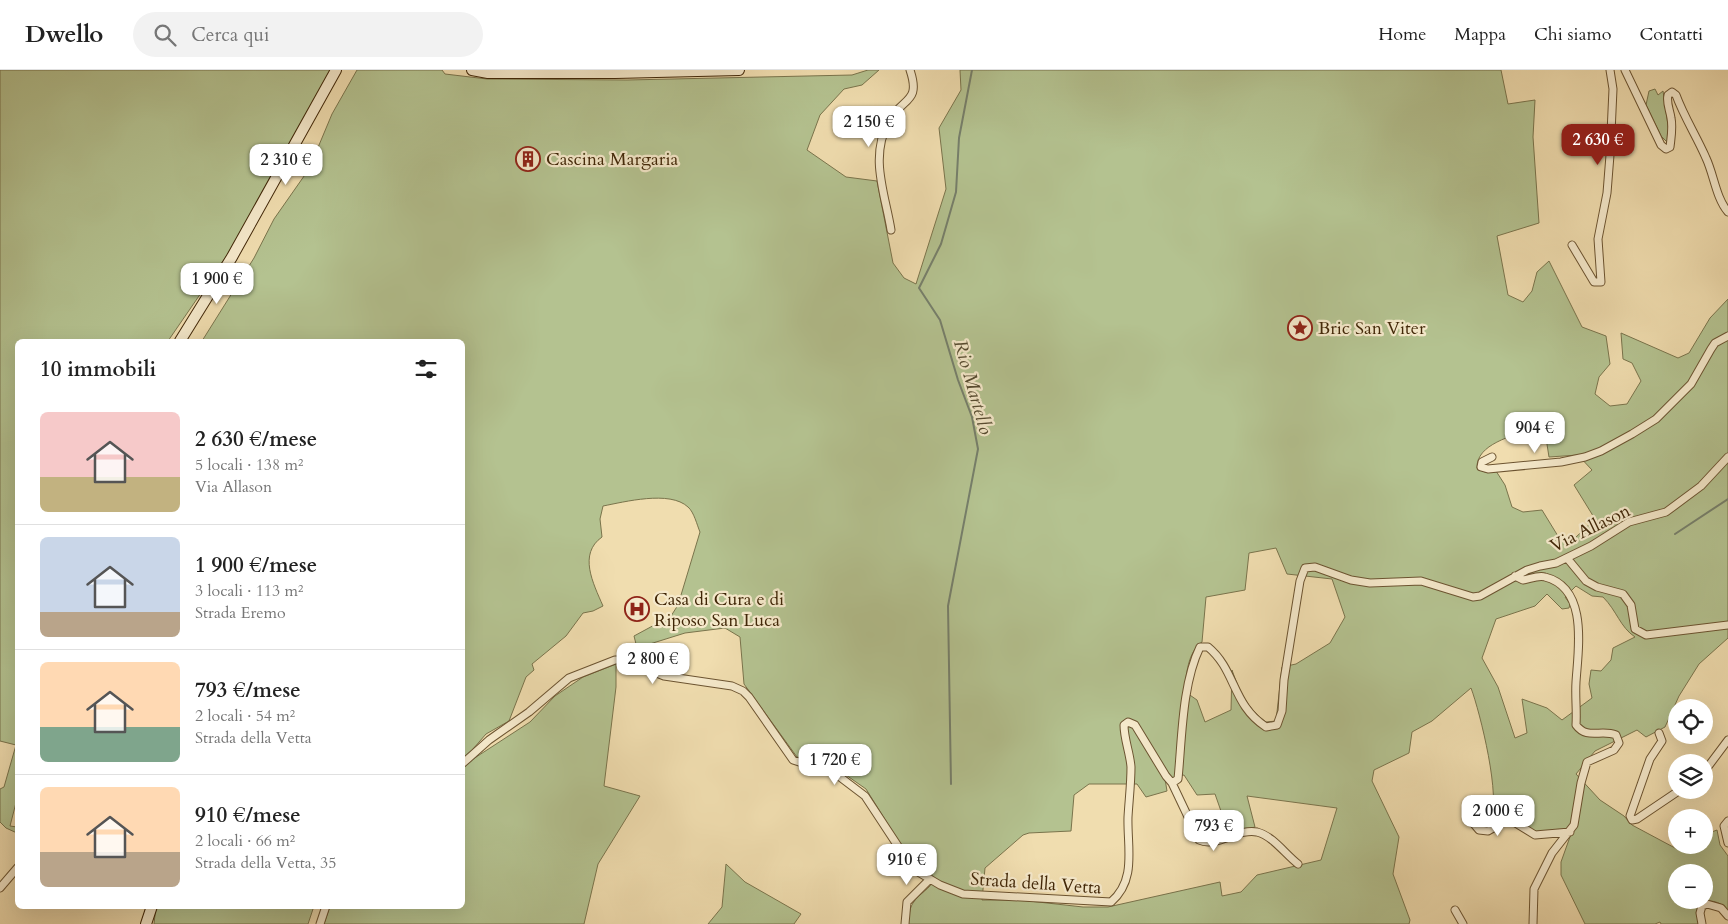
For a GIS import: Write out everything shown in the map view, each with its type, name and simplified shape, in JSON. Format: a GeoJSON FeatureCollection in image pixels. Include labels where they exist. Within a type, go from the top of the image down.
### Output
{"type":"FeatureCollection","features":[{"type":"Feature","properties":{"kind":"main road"},"geometry":{"type":"LineString","coordinates":[[472,70],[488,73],[739,70]]}},
{"type":"Feature","properties":{"kind":"main road"},"geometry":{"type":"LineString","coordinates":[[181,339],[232,257],[336,72]]}},
{"type":"Feature","properties":{"kind":"main road"},"geometry":{"type":"LineString","coordinates":[[146,924],[151,909]]}},
{"type":"Feature","properties":{"kind":"street"},"geometry":{"type":"LineString","coordinates":[[891,230],[878,159],[889,122],[914,94],[915,85],[910,70]]}},
{"type":"Feature","properties":{"kind":"street"},"geometry":{"type":"LineString","coordinates":[[1572,245],[1594,282],[1601,282],[1598,239],[1607,193],[1610,155],[1613,89],[1610,70]]}},
{"type":"Feature","properties":{"kind":"street"},"geometry":{"type":"LineString","coordinates":[[1626,70],[1661,145],[1666,149],[1670,147],[1671,138],[1668,95],[1672,92],[1676,95],[1693,134],[1705,155],[1720,198],[1728,212]]}},
{"type":"Feature","properties":{"kind":"street"},"geometry":{"type":"LineString","coordinates":[[1492,457],[1482,462],[1481,467],[1488,470],[1561,462],[1602,451],[1656,419],[1691,384],[1715,343],[1728,336]]}},
{"type":"Feature","properties":{"kind":"street","name":"Via Allason"},"geometry":{"type":"LineString","coordinates":[[1172,783],[1178,779],[1187,694],[1195,657],[1200,648],[1208,646],[1219,655],[1240,701],[1252,717],[1266,727],[1277,725],[1282,711],[1284,680],[1300,581],[1305,568],[1316,567],[1350,580],[1370,583],[1421,581],[1473,597],[1480,596],[1515,576],[1567,558],[1629,522],[1666,512],[1702,486],[1728,457]]}},
{"type":"Feature","properties":{"kind":"street"},"geometry":{"type":"LineString","coordinates":[[1567,558],[1586,581],[1597,587],[1623,594],[1632,604],[1634,629],[1646,635],[1728,626]]}},
{"type":"Feature","properties":{"kind":"street"},"geometry":{"type":"LineString","coordinates":[[1515,576],[1523,580],[1538,576],[1553,580],[1563,586],[1571,599],[1578,627],[1576,724],[1581,731],[1588,734],[1609,732],[1616,735],[1619,743],[1614,750],[1587,762],[1581,783],[1574,824],[1570,832],[1552,853],[1534,889],[1533,924]]}},
{"type":"Feature","properties":{"kind":"street","name":"Strada della Vetta"},"geometry":{"type":"LineString","coordinates":[[465,761],[489,740],[529,712],[569,678],[616,660],[625,660],[664,676],[732,686],[743,691],[794,760],[836,774],[865,796],[911,867],[930,878],[963,894],[1111,902],[1119,896],[1125,884],[1130,866],[1128,825],[1131,765],[1124,725],[1132,722],[1172,783],[1199,840],[1212,841],[1245,832],[1258,832],[1272,840],[1298,864]]}},
{"type":"Feature","properties":{"kind":"street"},"geometry":{"type":"LineString","coordinates":[[1658,733],[1662,741],[1650,760],[1630,816],[1632,820],[1637,819],[1668,798]]}},
{"type":"Feature","properties":{"kind":"street"},"geometry":{"type":"LineString","coordinates":[[1713,760],[1728,740]]}},
{"type":"Feature","properties":{"kind":"street"},"geometry":{"type":"LineString","coordinates":[[1474,824],[1479,830],[1488,831],[1509,819],[1535,835],[1570,832]]}},
{"type":"Feature","properties":{"kind":"street"},"geometry":{"type":"LineString","coordinates":[[1728,822],[1724,826],[1728,843]]}},
{"type":"Feature","properties":{"kind":"street"},"geometry":{"type":"LineString","coordinates":[[0,888],[15,870]]}},
{"type":"Feature","properties":{"kind":"street"},"geometry":{"type":"LineString","coordinates":[[905,924],[907,902],[930,878]]}},
{"type":"Feature","properties":{"kind":"street"},"geometry":{"type":"LineString","coordinates":[[1702,924],[1700,913],[1702,906],[1707,904],[1715,904],[1728,916]]}},
{"type":"Feature","properties":{"kind":"street"},"geometry":{"type":"LineString","coordinates":[[320,924],[325,909]]}},
{"type":"Feature","properties":{"kind":"street"},"geometry":{"type":"LineString","coordinates":[[1455,910],[1463,924]]}},
{"type":"Feature","properties":{"kind":"green space"},"geometry":{"type":"Polygon","coordinates":[[[0,70],[331,70],[232,248],[169,339],[15,339],[15,745],[0,741],[0,70]]]}},
{"type":"Feature","properties":{"kind":"green space"},"geometry":{"type":"Polygon","coordinates":[[[357,70],[442,70],[445,74],[487,79],[627,80],[852,75],[868,70],[879,70],[862,85],[844,89],[820,115],[807,150],[846,177],[877,181],[893,263],[904,278],[916,284],[946,189],[939,128],[961,90],[960,70],[1501,70],[1508,104],[1535,100],[1533,137],[1539,223],[1497,236],[1508,295],[1523,302],[1532,291],[1537,272],[1549,261],[1582,327],[1606,336],[1610,364],[1599,377],[1595,394],[1610,406],[1627,404],[1641,381],[1632,363],[1623,359],[1621,333],[1678,358],[1689,353],[1710,318],[1728,299],[1728,638],[1699,664],[1678,699],[1668,699],[1668,720],[1665,727],[1646,737],[1637,730],[1595,751],[1576,774],[1600,800],[1624,816],[1632,825],[1668,844],[1668,854],[1713,854],[1713,832],[1717,830],[1720,845],[1728,856],[1728,910],[1721,904],[1713,901],[1713,864],[1668,864],[1668,909],[1698,909],[1699,924],[1661,924],[1660,922],[1655,924],[1585,924],[1561,875],[1561,862],[1571,834],[1566,830],[1536,832],[1509,817],[1493,825],[1490,821],[1493,810],[1492,776],[1484,735],[1471,688],[1432,721],[1412,732],[1409,753],[1374,770],[1372,781],[1399,837],[1393,874],[1410,920],[1409,924],[908,924],[913,903],[931,885],[935,878],[914,866],[866,789],[836,768],[797,757],[744,684],[740,637],[725,628],[685,633],[637,648],[634,636],[671,616],[678,605],[700,532],[690,509],[680,502],[670,499],[634,500],[603,506],[600,519],[602,537],[595,544],[589,560],[592,579],[603,606],[583,613],[566,636],[532,664],[534,670],[526,677],[509,721],[486,734],[466,757],[465,339],[203,339],[254,258],[274,219],[309,169],[332,114],[357,70]],[[1531,429],[1506,438],[1482,453],[1478,460],[1477,468],[1485,472],[1496,471],[1505,485],[1512,507],[1523,512],[1542,510],[1561,541],[1575,538],[1595,519],[1574,485],[1592,470],[1578,455],[1549,457],[1546,438],[1531,429]],[[1276,548],[1249,553],[1245,590],[1206,597],[1202,642],[1193,652],[1187,671],[1184,691],[1197,700],[1205,722],[1231,710],[1232,670],[1241,692],[1254,711],[1266,722],[1276,721],[1282,667],[1296,664],[1330,643],[1345,617],[1332,579],[1287,574],[1276,548]],[[1576,586],[1565,597],[1570,604],[1569,608],[1562,609],[1547,594],[1535,606],[1496,619],[1482,658],[1498,687],[1515,738],[1527,733],[1522,699],[1547,708],[1562,720],[1592,698],[1589,684],[1591,670],[1601,671],[1611,660],[1613,648],[1635,637],[1603,597],[1592,596],[1576,586]],[[1184,775],[1165,779],[1167,791],[1146,797],[1137,784],[1089,784],[1074,795],[1071,831],[1023,835],[985,868],[982,900],[1020,900],[1083,907],[1108,907],[1220,882],[1222,896],[1241,892],[1257,875],[1321,860],[1337,808],[1247,796],[1255,827],[1229,834],[1215,794],[1197,795],[1184,775]]]}},
{"type":"Feature","properties":{"kind":"green space"},"geometry":{"type":"Polygon","coordinates":[[[1655,89],[1658,95],[1663,91],[1669,132],[1668,143],[1661,136],[1646,105],[1649,91],[1655,89]]]}},
{"type":"Feature","properties":{"kind":"green space"},"geometry":{"type":"Polygon","coordinates":[[[616,664],[616,687],[604,786],[640,796],[598,864],[584,924],[324,924],[329,909],[465,909],[465,766],[530,722],[555,696],[583,677],[616,664]]]}},
{"type":"Feature","properties":{"kind":"green space"},"geometry":{"type":"Polygon","coordinates":[[[15,748],[15,807],[10,826],[15,827],[15,832],[6,828],[0,822],[0,789],[4,787],[15,748]]]}},
{"type":"Feature","properties":{"kind":"green space"},"geometry":{"type":"Polygon","coordinates":[[[726,864],[745,882],[801,914],[794,924],[708,924],[722,907],[726,864]]]}},
{"type":"Feature","properties":{"kind":"green space"},"geometry":{"type":"Polygon","coordinates":[[[156,909],[313,909],[308,924],[154,924],[156,909]]]}},
{"type":"Feature","properties":{"kind":"waterway","name":"Rio Martello"},"geometry":{"type":"LineString","coordinates":[[951,784],[948,606],[978,449],[972,417],[958,380],[940,320],[919,288],[941,244],[956,192],[959,138],[972,70]]}},
{"type":"Feature","properties":{"kind":"waterway"},"geometry":{"type":"LineString","coordinates":[[1675,534],[1728,499]]}},
{"type":"Feature","properties":{"kind":"place","name":"Cascina Margaria"},"geometry":{"type":"Point","coordinates":[528,159]}},
{"type":"Feature","properties":{"kind":"place","name":"Bric San Viter"},"geometry":{"type":"Point","coordinates":[1300,328]}},
{"type":"Feature","properties":{"kind":"place","name":"Casa di Cura e di Riposo San Luca"},"geometry":{"type":"Point","coordinates":[637,609]}}]}
